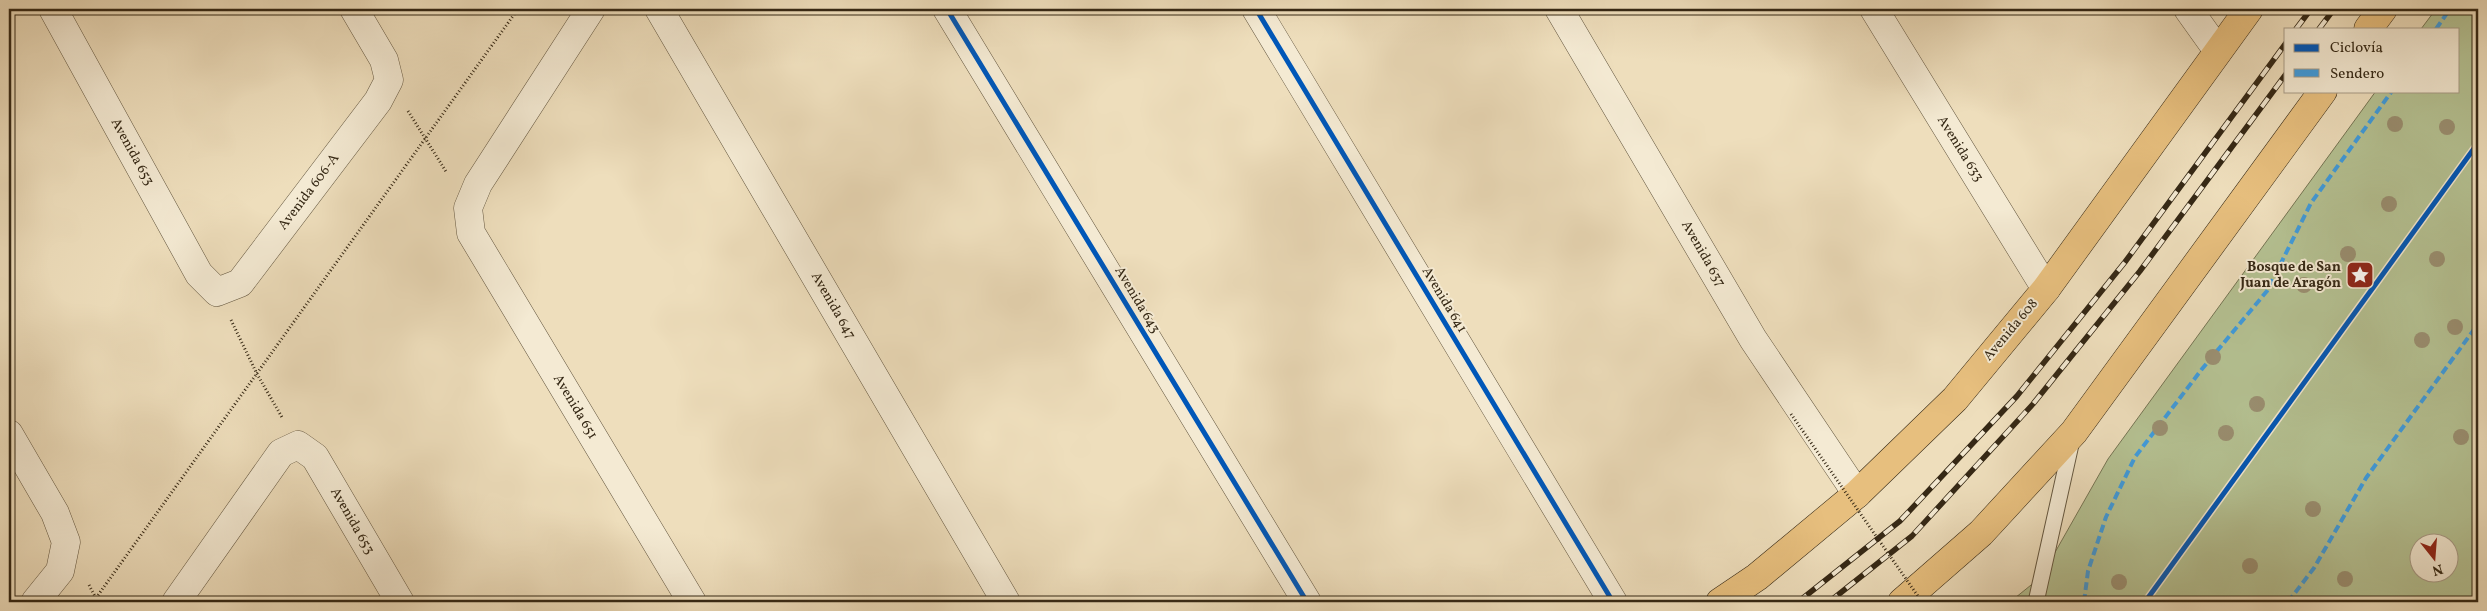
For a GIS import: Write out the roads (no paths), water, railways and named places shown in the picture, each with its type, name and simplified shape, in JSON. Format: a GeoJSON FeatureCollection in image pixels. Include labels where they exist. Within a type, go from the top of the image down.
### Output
{"type":"FeatureCollection","features":[{"type":"Feature","properties":{"kind":"highway","name":"Avenida 608"},"geometry":{"type":"LineString","coordinates":[[1720,602],[1757,577],[1857,494],[1955,398],[2046,289],[2249,9]]}},
{"type":"Feature","properties":{"kind":"highway"},"geometry":{"type":"LineString","coordinates":[[2369,28],[2383,9]]}},
{"type":"Feature","properties":{"kind":"highway"},"geometry":{"type":"LineString","coordinates":[[1902,602],[1982,533],[2074,432],[2322,92]]}},
{"type":"Feature","properties":{"kind":"street","name":"Avenida 653"},"geometry":{"type":"LineString","coordinates":[[53,9],[199,274],[217,292]]}},
{"type":"Feature","properties":{"kind":"street","name":"Avenida 606-A"},"geometry":{"type":"LineString","coordinates":[[217,292],[240,283],[378,101],[389,80],[384,60],[354,9]]}},
{"type":"Feature","properties":{"kind":"street","name":"Avenida 651"},"geometry":{"type":"LineString","coordinates":[[591,9],[478,184],[468,208],[471,233],[692,602]]}},
{"type":"Feature","properties":{"kind":"street","name":"Avenida 647"},"geometry":{"type":"LineString","coordinates":[[659,9],[1006,602]]}},
{"type":"Feature","properties":{"kind":"street","name":"Avenida 643"},"geometry":{"type":"LineString","coordinates":[[947,9],[1307,602]]}},
{"type":"Feature","properties":{"kind":"street","name":"Avenida 641"},"geometry":{"type":"LineString","coordinates":[[1256,9],[1613,602]]}},
{"type":"Feature","properties":{"kind":"street","name":"Avenida 637"},"geometry":{"type":"LineString","coordinates":[[1559,9],[1753,339],[1857,494]]}},
{"type":"Feature","properties":{"kind":"street","name":"Avenida 633"},"geometry":{"type":"LineString","coordinates":[[1874,9],[2046,289]]}},
{"type":"Feature","properties":{"kind":"street"},"geometry":{"type":"LineString","coordinates":[[2188,9],[2218,51]]}},
{"type":"Feature","properties":{"kind":"street"},"geometry":{"type":"LineString","coordinates":[[9,434],[55,513],[66,542],[60,571],[35,602]]}},
{"type":"Feature","properties":{"kind":"street","name":"Avenida 653"},"geometry":{"type":"LineString","coordinates":[[176,602],[281,453],[298,445],[315,457],[400,602]]}},
{"type":"Feature","properties":{"kind":"lane"},"geometry":{"type":"LineString","coordinates":[[2036,602],[2074,432]]}},
{"type":"Feature","properties":{"kind":"railway"},"geometry":{"type":"LineString","coordinates":[[2297,28],[2311,9]]}},
{"type":"Feature","properties":{"kind":"railway"},"geometry":{"type":"LineString","coordinates":[[2320,28],[2334,9]]}},
{"type":"Feature","properties":{"kind":"railway"},"geometry":{"type":"LineString","coordinates":[[1798,602],[1900,521],[2017,396],[2125,262],[2284,46]]}},
{"type":"Feature","properties":{"kind":"railway"},"geometry":{"type":"LineString","coordinates":[[1829,602],[1912,536],[2033,404],[2140,271],[2284,77]]}},
{"type":"Feature","properties":{"kind":"place","name":"Bosque de San Juan de Aragón"},"geometry":{"type":"Point","coordinates":[2360,275]}}]}
